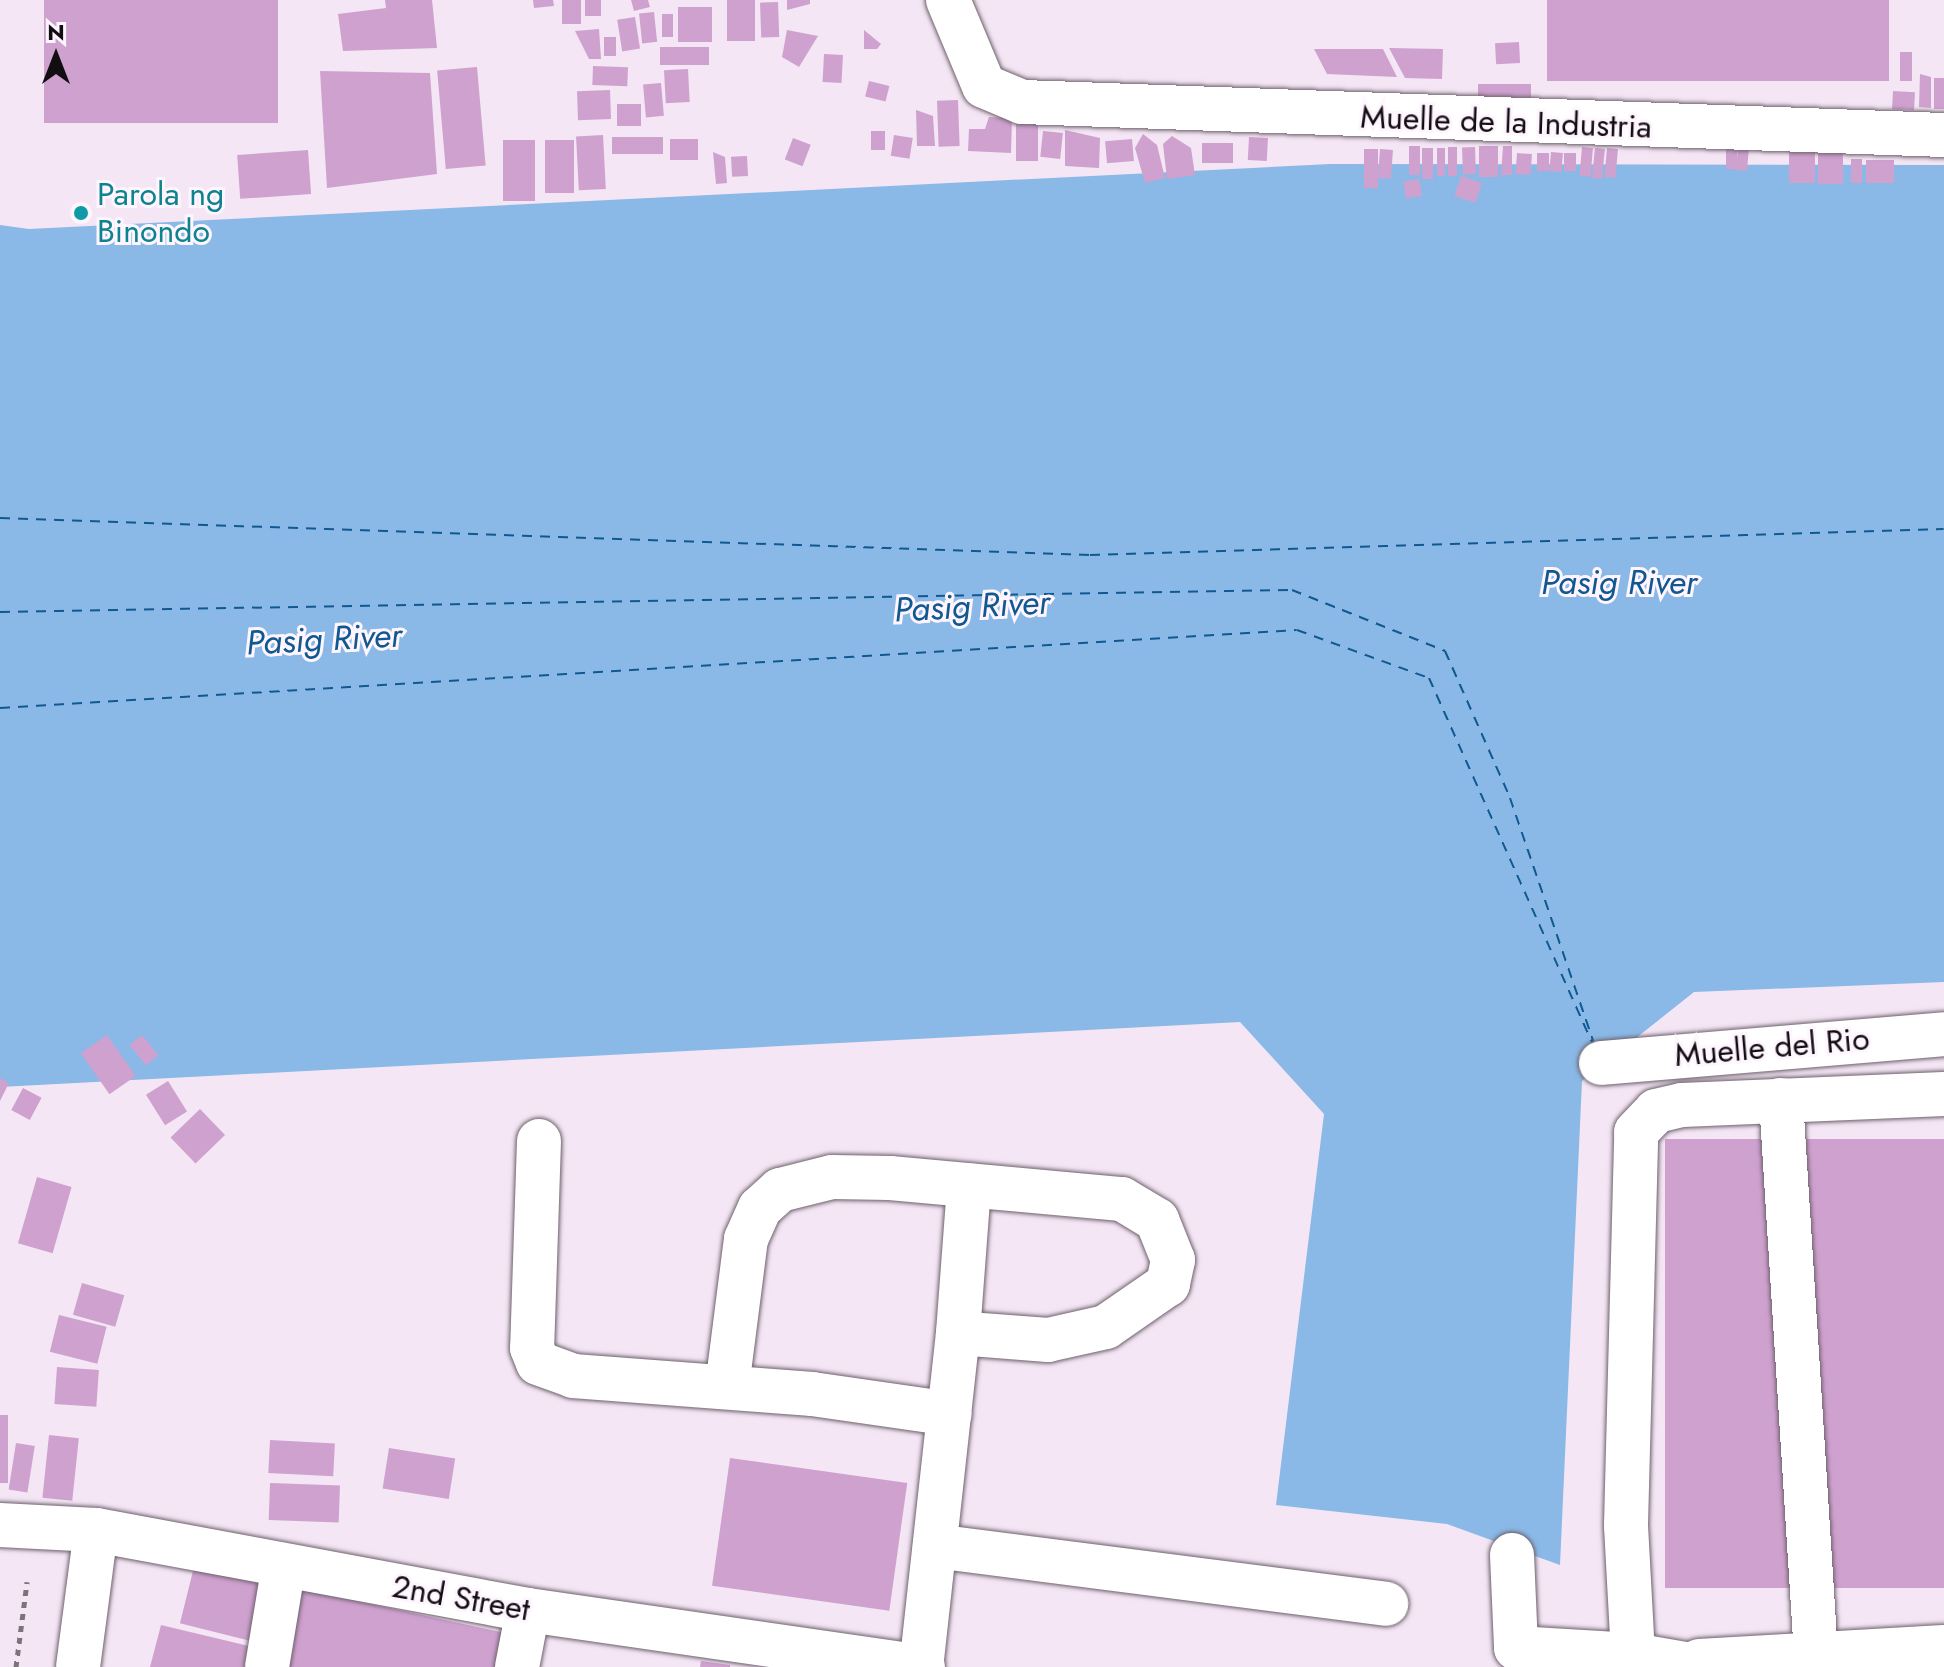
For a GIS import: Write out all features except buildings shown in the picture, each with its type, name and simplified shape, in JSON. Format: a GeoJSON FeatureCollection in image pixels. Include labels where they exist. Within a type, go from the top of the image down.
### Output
{"type":"FeatureCollection","features":[{"type":"Feature","properties":{"kind":"street","name":"Muelle de la Industria"},"geometry":{"type":"LineString","coordinates":[[948,0],[984,86],[1022,102],[1068,109],[1944,135]]}},
{"type":"Feature","properties":{"kind":"street","name":"Muelle del Rio"},"geometry":{"type":"LineString","coordinates":[[1601,1063],[1944,1034]]}},
{"type":"Feature","properties":{"kind":"street"},"geometry":{"type":"LineString","coordinates":[[1633,1655],[1626,1525],[1636,1132],[1656,1111],[1682,1105],[1944,1094]]}},
{"type":"Feature","properties":{"kind":"street"},"geometry":{"type":"LineString","coordinates":[[1781,1100],[1816,1654]]}},
{"type":"Feature","properties":{"kind":"street"},"geometry":{"type":"LineString","coordinates":[[539,1141],[532,1348],[538,1363],[573,1376],[727,1387],[950,1414]]}},
{"type":"Feature","properties":{"kind":"street"},"geometry":{"type":"LineString","coordinates":[[727,1387],[746,1239],[760,1208],[780,1190],[832,1177],[969,1185],[1122,1199],[1157,1220],[1173,1260],[1168,1284],[1106,1327],[1048,1340],[958,1333]]}},
{"type":"Feature","properties":{"kind":"street"},"geometry":{"type":"LineString","coordinates":[[922,1667],[958,1333],[969,1185]]}},
{"type":"Feature","properties":{"kind":"street","name":"2nd Street"},"geometry":{"type":"LineString","coordinates":[[0,1525],[96,1530],[283,1570],[528,1610],[922,1667]]}},
{"type":"Feature","properties":{"kind":"street"},"geometry":{"type":"LineString","coordinates":[[78,1667],[96,1530]]}},
{"type":"Feature","properties":{"kind":"street"},"geometry":{"type":"LineString","coordinates":[[935,1546],[1386,1604]]}},
{"type":"Feature","properties":{"kind":"street"},"geometry":{"type":"LineString","coordinates":[[1512,1555],[1516,1648],[1633,1655],[1701,1664],[1944,1647]]}},
{"type":"Feature","properties":{"kind":"street"},"geometry":{"type":"LineString","coordinates":[[267,1667],[283,1570]]}},
{"type":"Feature","properties":{"kind":"street"},"geometry":{"type":"LineString","coordinates":[[517,1667],[528,1610]]}},
{"type":"Feature","properties":{"kind":"path"},"geometry":{"type":"LineString","coordinates":[[16,1667],[27,1582]]}},
{"type":"Feature","properties":{"kind":"water","name":"Pasig River"},"geometry":{"type":"Polygon","coordinates":[[[1330,164],[1944,165],[1944,982],[1694,992],[1582,1081],[1560,1565],[1447,1524],[1276,1505],[1324,1114],[1240,1022],[0,1087],[0,225],[29,229],[1330,164]]]}},
{"type":"Feature","properties":{"kind":"ferry route"},"geometry":{"type":"LineString","coordinates":[[0,518],[1090,555],[1944,529]]}},
{"type":"Feature","properties":{"kind":"ferry route"},"geometry":{"type":"LineString","coordinates":[[0,612],[1292,590],[1445,651],[1510,798],[1594,1043]]}},
{"type":"Feature","properties":{"kind":"ferry route"},"geometry":{"type":"LineString","coordinates":[[0,708],[1297,630],[1429,678],[1593,1044]]}},
{"type":"Feature","properties":{"kind":"place","name":"Parola ng Binondo"},"geometry":{"type":"Point","coordinates":[81,213]}}]}
